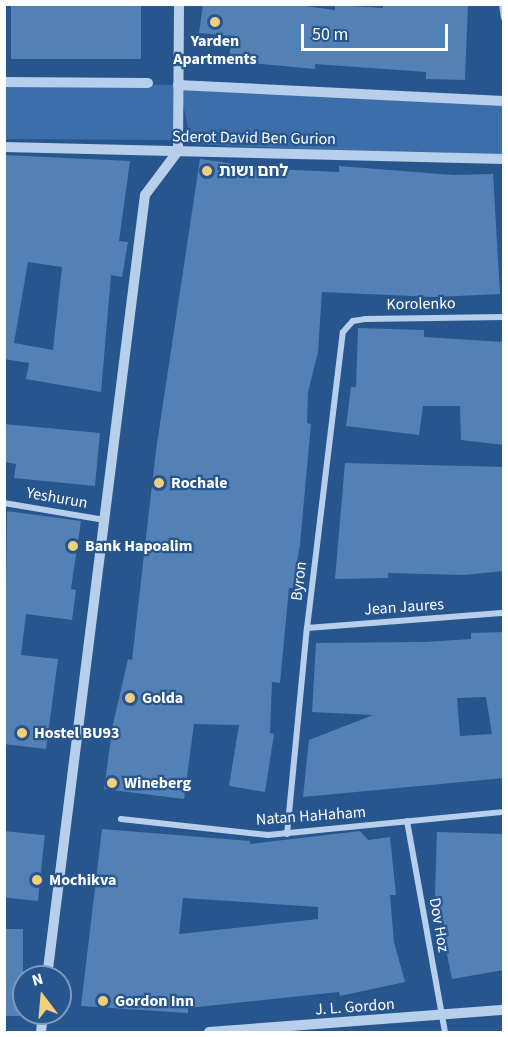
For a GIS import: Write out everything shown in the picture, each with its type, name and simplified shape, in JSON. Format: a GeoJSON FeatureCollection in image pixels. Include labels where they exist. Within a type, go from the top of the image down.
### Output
{"type":"FeatureCollection","features":[{"type":"Feature","properties":{"kind":"street"},"geometry":{"type":"LineString","coordinates":[[49,965],[145,195],[178,151],[179,4]]}},
{"type":"Feature","properties":{"kind":"street"},"geometry":{"type":"LineString","coordinates":[[502,4],[504,18]]}},
{"type":"Feature","properties":{"kind":"street"},"geometry":{"type":"LineString","coordinates":[[4,82],[148,83]]}},
{"type":"Feature","properties":{"kind":"street"},"geometry":{"type":"LineString","coordinates":[[178,85],[504,101]]}},
{"type":"Feature","properties":{"kind":"street","name":"Sderot David Ben Gurion"},"geometry":{"type":"LineString","coordinates":[[4,147],[504,159]]}},
{"type":"Feature","properties":{"kind":"street","name":"Korolenko"},"geometry":{"type":"LineString","coordinates":[[343,332],[353,321],[365,319],[504,317]]}},
{"type":"Feature","properties":{"kind":"street","name":"Byron"},"geometry":{"type":"LineString","coordinates":[[287,834],[307,628],[343,332]]}},
{"type":"Feature","properties":{"kind":"street","name":"Yeshurun"},"geometry":{"type":"LineString","coordinates":[[4,503],[105,520]]}},
{"type":"Feature","properties":{"kind":"street","name":"Jean Jaures"},"geometry":{"type":"LineString","coordinates":[[307,628],[504,613]]}},
{"type":"Feature","properties":{"kind":"street","name":"Natan HaHaham"},"geometry":{"type":"LineString","coordinates":[[121,819],[268,835],[504,812]]}},
{"type":"Feature","properties":{"kind":"street","name":"Dov Hoz"},"geometry":{"type":"LineString","coordinates":[[407,822],[445,1032]]}},
{"type":"Feature","properties":{"kind":"street","name":"J. L. Gordon"},"geometry":{"type":"LineString","coordinates":[[209,1032],[504,1010]]}},
{"type":"Feature","properties":{"kind":"shaded area"},"geometry":{"type":"Polygon","coordinates":[[[5,83],[178,85],[503,98],[503,158],[192,144],[179,87],[172,140],[5,139],[5,83]]]}},
{"type":"Feature","properties":{"kind":"building"},"geometry":{"type":"Polygon","coordinates":[[[11,4],[141,4],[141,59],[11,59],[11,4]]]}},
{"type":"Feature","properties":{"kind":"building"},"geometry":{"type":"Polygon","coordinates":[[[203,4],[289,4],[335,10],[335,5],[383,8],[383,4],[468,4],[465,80],[426,79],[426,72],[315,64],[315,69],[229,61],[232,36],[199,33],[203,4]]]}},
{"type":"Feature","properties":{"kind":"building"},"geometry":{"type":"Polygon","coordinates":[[[4,155],[130,161],[119,241],[128,242],[122,277],[111,275],[101,392],[26,379],[29,363],[4,359],[4,155]],[[28,262],[14,343],[53,350],[62,267],[28,262]]]}},
{"type":"Feature","properties":{"kind":"building"},"geometry":{"type":"Polygon","coordinates":[[[200,159],[271,169],[339,172],[339,166],[453,175],[493,174],[500,294],[435,297],[322,292],[318,352],[308,392],[307,423],[311,424],[300,544],[293,588],[289,588],[280,683],[272,682],[270,733],[274,734],[265,792],[229,786],[239,725],[194,724],[184,799],[104,789],[113,724],[128,659],[132,660],[156,450],[200,159]]]}},
{"type":"Feature","properties":{"kind":"building"},"geometry":{"type":"Polygon","coordinates":[[[358,328],[424,330],[424,337],[504,342],[504,445],[461,440],[460,406],[423,406],[419,435],[346,426],[351,387],[356,387],[358,328]]]}},
{"type":"Feature","properties":{"kind":"building"},"geometry":{"type":"Polygon","coordinates":[[[4,424],[100,433],[95,486],[14,478],[16,464],[4,462],[4,424]]]}},
{"type":"Feature","properties":{"kind":"building"},"geometry":{"type":"Polygon","coordinates":[[[345,463],[504,467],[504,571],[464,575],[388,573],[388,578],[335,579],[345,463]]]}},
{"type":"Feature","properties":{"kind":"building"},"geometry":{"type":"Polygon","coordinates":[[[7,511],[81,521],[71,589],[76,590],[72,620],[26,614],[21,655],[58,659],[46,749],[4,744],[7,511]]]}},
{"type":"Feature","properties":{"kind":"building"},"geometry":{"type":"Polygon","coordinates":[[[504,632],[504,778],[303,797],[309,740],[373,715],[312,712],[316,643],[425,642],[471,639],[471,633],[504,632]],[[486,697],[457,698],[460,736],[492,734],[486,697]]]}},
{"type":"Feature","properties":{"kind":"building"},"geometry":{"type":"Polygon","coordinates":[[[102,829],[250,841],[250,844],[360,831],[368,840],[390,837],[396,895],[390,895],[394,942],[405,982],[340,996],[339,992],[188,1008],[188,1013],[81,1006],[102,829]],[[183,898],[179,934],[318,919],[318,907],[183,898]]]}},
{"type":"Feature","properties":{"kind":"building"},"geometry":{"type":"Polygon","coordinates":[[[4,831],[45,835],[38,901],[4,897],[4,831]]]}},
{"type":"Feature","properties":{"kind":"building"},"geometry":{"type":"Polygon","coordinates":[[[437,832],[504,834],[504,970],[452,979],[435,894],[437,832]]]}},
{"type":"Feature","properties":{"kind":"building"},"geometry":{"type":"Polygon","coordinates":[[[4,929],[23,929],[23,965],[12,965],[12,1016],[4,1016],[4,929]]]}},
{"type":"Feature","properties":{"kind":"place","name":"Yarden Apartments"},"geometry":{"type":"Point","coordinates":[215,22]}},
{"type":"Feature","properties":{"kind":"place","name":"לחם ושות"},"geometry":{"type":"Point","coordinates":[207,171]}},
{"type":"Feature","properties":{"kind":"place","name":"Rochale"},"geometry":{"type":"Point","coordinates":[159,483]}},
{"type":"Feature","properties":{"kind":"place","name":"Bank Hapoalim"},"geometry":{"type":"Point","coordinates":[73,546]}},
{"type":"Feature","properties":{"kind":"place","name":"Golda"},"geometry":{"type":"Point","coordinates":[130,698]}},
{"type":"Feature","properties":{"kind":"place","name":"Hostel BU93"},"geometry":{"type":"Point","coordinates":[22,733]}},
{"type":"Feature","properties":{"kind":"place","name":"Wineberg"},"geometry":{"type":"Point","coordinates":[112,783]}},
{"type":"Feature","properties":{"kind":"place","name":"Mochikva"},"geometry":{"type":"Point","coordinates":[37,880]}},
{"type":"Feature","properties":{"kind":"place","name":"Gordon Inn"},"geometry":{"type":"Point","coordinates":[103,1001]}}]}
